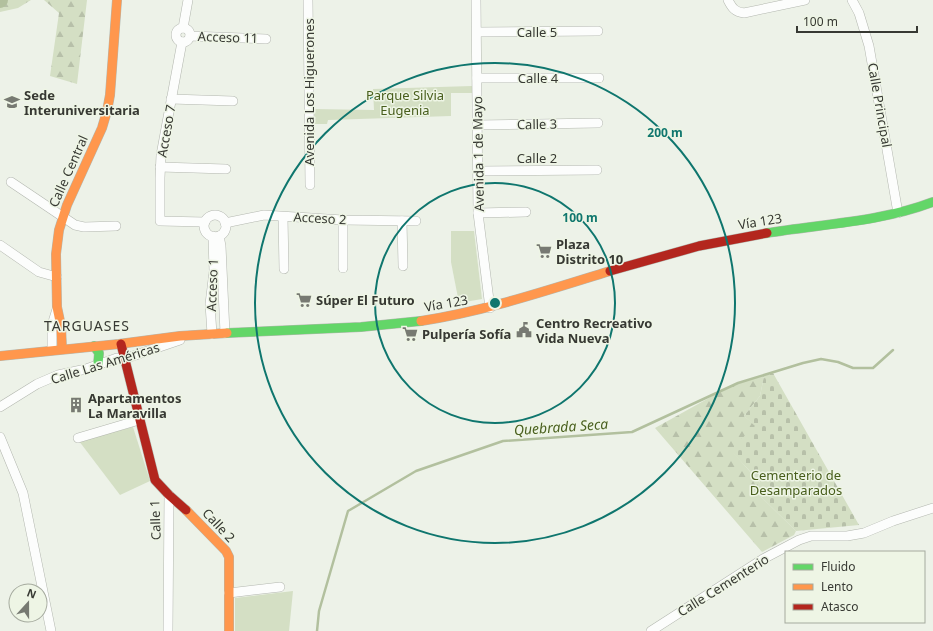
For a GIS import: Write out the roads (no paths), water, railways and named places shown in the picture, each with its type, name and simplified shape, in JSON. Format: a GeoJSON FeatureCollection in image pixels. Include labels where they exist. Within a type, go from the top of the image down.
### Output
{"type":"FeatureCollection","features":[{"type":"Feature","properties":{"kind":"main road","name":"Calle Central"},"geometry":{"type":"LineString","coordinates":[[62,349],[61,326],[57,307],[57,242],[62,218],[102,128],[107,112],[110,95],[117,0]]}},
{"type":"Feature","properties":{"kind":"main road","name":"Vía 123"},"geometry":{"type":"LineString","coordinates":[[0,356],[121,344],[172,337],[225,333],[327,329],[432,320],[490,308],[655,257],[699,246],[731,239],[898,213],[933,202]]}},
{"type":"Feature","properties":{"kind":"main road","name":"Calle 1"},"geometry":{"type":"LineString","coordinates":[[121,344],[155,480],[169,495]]}},
{"type":"Feature","properties":{"kind":"main road"},"geometry":{"type":"LineString","coordinates":[[94,346],[99,353],[98,364]]}},
{"type":"Feature","properties":{"kind":"main road","name":"Calle 2"},"geometry":{"type":"LineString","coordinates":[[169,495],[195,518],[226,551],[229,557],[228,631]]}},
{"type":"Feature","properties":{"kind":"street"},"geometry":{"type":"LineString","coordinates":[[186,39],[187,29],[183,28],[188,0]]}},
{"type":"Feature","properties":{"kind":"street","name":"Avenida Los Higuerones"},"geometry":{"type":"LineString","coordinates":[[308,0],[310,185]]}},
{"type":"Feature","properties":{"kind":"street","name":"Avenida 1 de Mayo"},"geometry":{"type":"LineString","coordinates":[[476,0],[478,212],[490,308]]}},
{"type":"Feature","properties":{"kind":"street"},"geometry":{"type":"LineString","coordinates":[[728,0],[732,8],[738,12],[744,13],[805,0]]}},
{"type":"Feature","properties":{"kind":"street","name":"Calle Principal"},"geometry":{"type":"LineString","coordinates":[[852,0],[859,13],[869,46],[898,213]]}},
{"type":"Feature","properties":{"kind":"street","name":"Calle 5"},"geometry":{"type":"LineString","coordinates":[[477,32],[598,31]]}},
{"type":"Feature","properties":{"kind":"street","name":"Acceso 11"},"geometry":{"type":"LineString","coordinates":[[186,39],[266,39]]}},
{"type":"Feature","properties":{"kind":"street","name":"Acceso 7"},"geometry":{"type":"LineString","coordinates":[[186,39],[171,99],[160,167],[160,221],[205,222]]}},
{"type":"Feature","properties":{"kind":"street","name":"Calle 4"},"geometry":{"type":"LineString","coordinates":[[477,78],[599,78]]}},
{"type":"Feature","properties":{"kind":"street"},"geometry":{"type":"LineString","coordinates":[[171,99],[234,101]]}},
{"type":"Feature","properties":{"kind":"street","name":"Calle 3"},"geometry":{"type":"LineString","coordinates":[[478,125],[598,123]]}},
{"type":"Feature","properties":{"kind":"street"},"geometry":{"type":"LineString","coordinates":[[160,167],[226,169]]}},
{"type":"Feature","properties":{"kind":"street","name":"Calle 2"},"geometry":{"type":"LineString","coordinates":[[478,171],[597,170]]}},
{"type":"Feature","properties":{"kind":"street"},"geometry":{"type":"LineString","coordinates":[[11,182],[75,226],[116,226]]}},
{"type":"Feature","properties":{"kind":"street"},"geometry":{"type":"LineString","coordinates":[[478,212],[526,212]]}},
{"type":"Feature","properties":{"kind":"street"},"geometry":{"type":"LineString","coordinates":[[215,215],[222,218],[225,223],[225,229],[216,236],[209,234],[205,229],[205,222],[209,217],[215,215]]}},
{"type":"Feature","properties":{"kind":"street","name":"Acceso 2"},"geometry":{"type":"LineString","coordinates":[[225,223],[264,215],[343,220],[416,221]]}},
{"type":"Feature","properties":{"kind":"street"},"geometry":{"type":"LineString","coordinates":[[283,217],[284,269]]}},
{"type":"Feature","properties":{"kind":"street"},"geometry":{"type":"LineString","coordinates":[[343,220],[343,268]]}},
{"type":"Feature","properties":{"kind":"street"},"geometry":{"type":"LineString","coordinates":[[402,221],[403,266]]}},
{"type":"Feature","properties":{"kind":"street","name":"Acceso 1"},"geometry":{"type":"LineString","coordinates":[[216,236],[225,333]]}},
{"type":"Feature","properties":{"kind":"street"},"geometry":{"type":"LineString","coordinates":[[0,245],[39,272],[57,277]]}},
{"type":"Feature","properties":{"kind":"street","name":"Acceso 1"},"geometry":{"type":"LineString","coordinates":[[212,334],[211,291],[218,270]]}},
{"type":"Feature","properties":{"kind":"street","name":"Calle Central"},"geometry":{"type":"LineString","coordinates":[[52,350],[52,325],[57,307]]}},
{"type":"Feature","properties":{"kind":"street"},"geometry":{"type":"LineString","coordinates":[[211,314],[224,313]]}},
{"type":"Feature","properties":{"kind":"street","name":"Calle Las Américas"},"geometry":{"type":"LineString","coordinates":[[0,407],[37,384],[58,375],[117,358],[124,359],[191,336]]}},
{"type":"Feature","properties":{"kind":"street"},"geometry":{"type":"LineString","coordinates":[[78,438],[139,420]]}},
{"type":"Feature","properties":{"kind":"street"},"geometry":{"type":"LineString","coordinates":[[0,437],[23,493],[50,631]]}},
{"type":"Feature","properties":{"kind":"street","name":"Calle 1"},"geometry":{"type":"LineString","coordinates":[[168,631],[169,495]]}},
{"type":"Feature","properties":{"kind":"street","name":"Calle Cementerio"},"geometry":{"type":"LineString","coordinates":[[651,631],[763,559],[799,540],[811,536],[847,536],[864,533],[893,521],[933,508]]}},
{"type":"Feature","properties":{"kind":"street"},"geometry":{"type":"LineString","coordinates":[[229,593],[280,587]]}},
{"type":"Feature","properties":{"kind":"waterway","name":"Quebrada Seca"},"geometry":{"type":"LineString","coordinates":[[317,631],[319,611],[348,511],[416,471],[503,441],[632,432],[738,383],[821,359],[838,362],[853,368],[873,368],[893,350]]}},
{"type":"Feature","properties":{"kind":"place","name":"Sede Interuniversitaria"},"geometry":{"type":"Point","coordinates":[12,102]}},
{"type":"Feature","properties":{"kind":"place","name":"Plaza Distrito 10"},"geometry":{"type":"Point","coordinates":[544,251]}},
{"type":"Feature","properties":{"kind":"place","name":"Súper El Futuro"},"geometry":{"type":"Point","coordinates":[304,300]}},
{"type":"Feature","properties":{"kind":"place","name":"Centro Recreativo Vida Nueva"},"geometry":{"type":"Point","coordinates":[524,330]}},
{"type":"Feature","properties":{"kind":"place","name":"Pulpería Sofía"},"geometry":{"type":"Point","coordinates":[410,334]}},
{"type":"Feature","properties":{"kind":"place","name":"Apartamentos La Maravilla"},"geometry":{"type":"Point","coordinates":[76,405]}},
{"type":"Feature","properties":{"kind":"district","name":"TARGUASES"},"geometry":{"type":"Point","coordinates":[87,326]}},
{"type":"Feature","properties":{"kind":"park label","name":"Parque Silvia Eugenia"},"geometry":{"type":"Point","coordinates":[405,102]}},
{"type":"Feature","properties":{"kind":"park label","name":"Cementerio de Desamparados"},"geometry":{"type":"Point","coordinates":[796,482]}}]}
